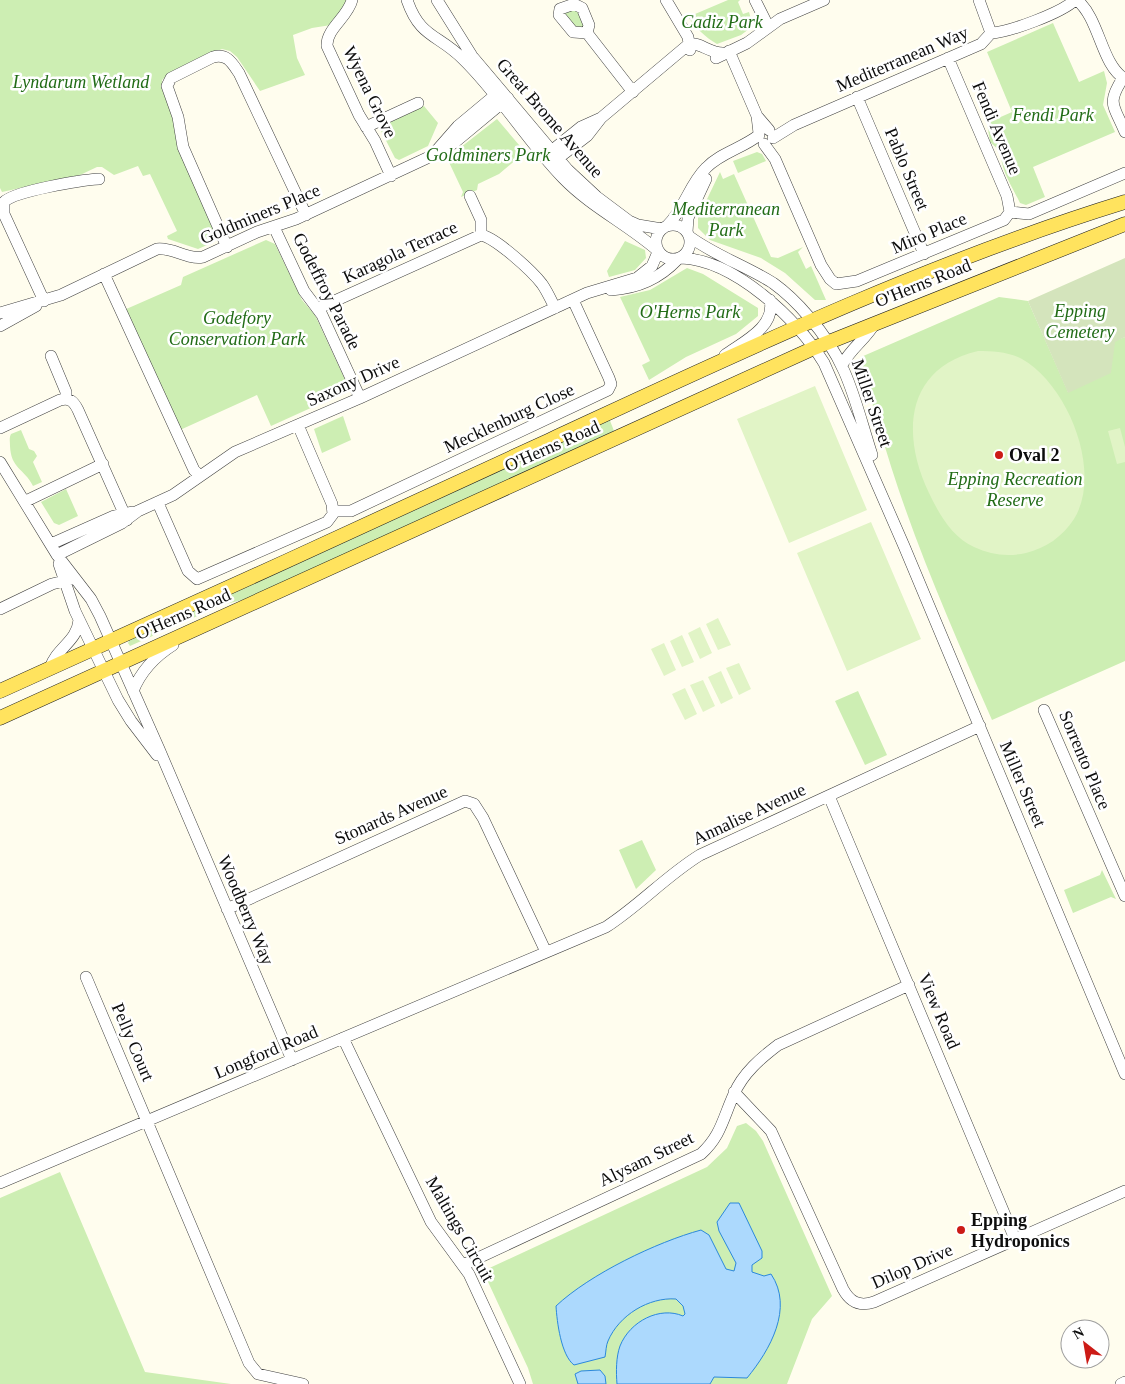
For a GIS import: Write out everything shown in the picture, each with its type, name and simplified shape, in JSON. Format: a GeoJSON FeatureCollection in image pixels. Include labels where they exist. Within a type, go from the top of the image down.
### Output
{"type":"FeatureCollection","features":[{"type":"Feature","properties":{"kind":"main road","name":"O'Herns Road"},"geometry":{"type":"LineString","coordinates":[[0,690],[707,367],[812,321],[952,264],[1068,220],[1125,202]]}},
{"type":"Feature","properties":{"kind":"main road","name":"O'Herns Road"},"geometry":{"type":"LineString","coordinates":[[0,718],[829,341],[1125,224]]}},
{"type":"Feature","properties":{"kind":"street","name":"Wyena Grove"},"geometry":{"type":"LineString","coordinates":[[352,0],[347,13],[330,35],[327,42],[391,176]]}},
{"type":"Feature","properties":{"kind":"street","name":"Great Brome Avenue"},"geometry":{"type":"LineString","coordinates":[[407,0],[419,26],[431,37],[462,58],[501,97]]}},
{"type":"Feature","properties":{"kind":"street","name":"Great Brome Avenue"},"geometry":{"type":"LineString","coordinates":[[437,0],[501,97],[551,158],[588,200],[657,251]]}},
{"type":"Feature","properties":{"kind":"street"},"geometry":{"type":"LineString","coordinates":[[666,0],[674,16],[685,30],[686,49]]}},
{"type":"Feature","properties":{"kind":"street"},"geometry":{"type":"LineString","coordinates":[[755,0],[768,26]]}},
{"type":"Feature","properties":{"kind":"street"},"geometry":{"type":"LineString","coordinates":[[686,49],[712,60],[747,43],[768,26],[824,0]]}},
{"type":"Feature","properties":{"kind":"street"},"geometry":{"type":"LineString","coordinates":[[979,0],[991,33]]}},
{"type":"Feature","properties":{"kind":"street"},"geometry":{"type":"LineString","coordinates":[[1076,0],[1089,12],[1109,58],[1113,74],[1123,81],[1113,92],[1112,100],[1125,132]]}},
{"type":"Feature","properties":{"kind":"street","name":"Mediterranean Way"},"geometry":{"type":"LineString","coordinates":[[664,227],[679,215],[698,178],[706,167],[721,157],[981,44],[991,33],[1010,30],[1065,7],[1076,0]]}},
{"type":"Feature","properties":{"kind":"street"},"geometry":{"type":"LineString","coordinates":[[587,33],[633,92]]}},
{"type":"Feature","properties":{"kind":"street"},"geometry":{"type":"LineString","coordinates":[[551,158],[587,136],[601,118],[686,49]]}},
{"type":"Feature","properties":{"kind":"street"},"geometry":{"type":"LineString","coordinates":[[726,52],[766,137]]}},
{"type":"Feature","properties":{"kind":"street"},"geometry":{"type":"LineString","coordinates":[[227,247],[183,147],[176,110],[167,86],[171,78],[213,58],[220,56],[226,58],[239,73],[306,215]]}},
{"type":"Feature","properties":{"kind":"street","name":"Fendi Avenue"},"geometry":{"type":"LineString","coordinates":[[948,58],[1008,196],[1010,212]]}},
{"type":"Feature","properties":{"kind":"street","name":"Goldminers Place"},"geometry":{"type":"LineString","coordinates":[[0,326],[44,301],[157,249],[167,249],[198,258],[274,226],[306,215],[433,156],[458,140],[501,97]]}},
{"type":"Feature","properties":{"kind":"street","name":"Pablo Street"},"geometry":{"type":"LineString","coordinates":[[857,97],[924,254]]}},
{"type":"Feature","properties":{"kind":"street"},"geometry":{"type":"LineString","coordinates":[[366,127],[418,103]]}},
{"type":"Feature","properties":{"kind":"street","name":"Miro Place"},"geometry":{"type":"LineString","coordinates":[[766,137],[821,265],[824,279],[831,285],[857,281],[924,254],[1004,220],[1010,212]]}},
{"type":"Feature","properties":{"kind":"street","name":"Mediterranean Way"},"geometry":{"type":"LineString","coordinates":[[688,235],[688,218],[700,189],[721,157]]}},
{"type":"Feature","properties":{"kind":"street","name":"Great Brome Avenue"},"geometry":{"type":"LineString","coordinates":[[551,158],[629,221],[638,225],[664,227]]}},
{"type":"Feature","properties":{"kind":"street"},"geometry":{"type":"LineString","coordinates":[[1010,212],[1029,214],[1122,175]]}},
{"type":"Feature","properties":{"kind":"street"},"geometry":{"type":"LineString","coordinates":[[44,301],[4,214],[4,202],[17,194],[81,180],[99,179]]}},
{"type":"Feature","properties":{"kind":"street"},"geometry":{"type":"LineString","coordinates":[[470,196],[481,220],[481,234]]}},
{"type":"Feature","properties":{"kind":"street","name":"Godeffroy Parade"},"geometry":{"type":"LineString","coordinates":[[274,226],[304,291],[319,308],[360,398]]}},
{"type":"Feature","properties":{"kind":"street"},"geometry":{"type":"LineString","coordinates":[[798,328],[770,300],[716,266],[695,258],[666,259],[657,251],[656,238],[664,227],[678,226],[708,250],[773,283],[793,299],[812,321]]}},
{"type":"Feature","properties":{"kind":"street","name":"Karagola Terrace"},"geometry":{"type":"LineString","coordinates":[[319,308],[481,234],[490,238],[542,284],[555,308]]}},
{"type":"Feature","properties":{"kind":"street"},"geometry":{"type":"LineString","coordinates":[[679,259],[689,249],[688,235]]}},
{"type":"Feature","properties":{"kind":"street","name":"Saxony Drive"},"geometry":{"type":"LineString","coordinates":[[57,555],[126,517],[158,503],[235,452],[360,398],[587,293],[642,275],[652,266],[657,251]]}},
{"type":"Feature","properties":{"kind":"street","name":"Saxony Drive"},"geometry":{"type":"LineString","coordinates":[[587,293],[638,286],[660,275],[679,259]]}},
{"type":"Feature","properties":{"kind":"street"},"geometry":{"type":"LineString","coordinates":[[104,274],[194,470],[200,476]]}},
{"type":"Feature","properties":{"kind":"street","name":"Mecklenburg Close"},"geometry":{"type":"LineString","coordinates":[[333,511],[351,511],[608,390],[611,384],[609,378],[573,300]]}},
{"type":"Feature","properties":{"kind":"street"},"geometry":{"type":"LineString","coordinates":[[707,367],[757,332],[770,316],[770,300]]}},
{"type":"Feature","properties":{"kind":"street","name":"Goldminers Place"},"geometry":{"type":"LineString","coordinates":[[0,313],[44,301]]}},
{"type":"Feature","properties":{"kind":"street","name":"Miller Street"},"geometry":{"type":"LineString","coordinates":[[812,321],[829,341],[842,365],[860,409],[888,507]]}},
{"type":"Feature","properties":{"kind":"street"},"geometry":{"type":"LineString","coordinates":[[842,365],[850,352],[868,335],[875,323]]}},
{"type":"Feature","properties":{"kind":"street","name":"Miller Street"},"geometry":{"type":"LineString","coordinates":[[798,328],[814,348],[835,384],[1125,1074]]}},
{"type":"Feature","properties":{"kind":"street"},"geometry":{"type":"LineString","coordinates":[[51,356],[66,392],[66,399]]}},
{"type":"Feature","properties":{"kind":"street"},"geometry":{"type":"LineString","coordinates":[[0,428],[66,399]]}},
{"type":"Feature","properties":{"kind":"street"},"geometry":{"type":"LineString","coordinates":[[66,399],[76,406],[126,517]]}},
{"type":"Feature","properties":{"kind":"street"},"geometry":{"type":"LineString","coordinates":[[158,503],[190,574],[198,579],[323,524],[332,518],[333,511],[298,425]]}},
{"type":"Feature","properties":{"kind":"street"},"geometry":{"type":"LineString","coordinates":[[26,501],[103,464]]}},
{"type":"Feature","properties":{"kind":"street"},"geometry":{"type":"LineString","coordinates":[[1,468],[26,501],[57,555],[69,582],[100,616],[125,634]]}},
{"type":"Feature","properties":{"kind":"street","name":"Saxony Drive"},"geometry":{"type":"LineString","coordinates":[[51,544],[114,516],[126,517]]}},
{"type":"Feature","properties":{"kind":"street"},"geometry":{"type":"LineString","coordinates":[[0,609],[69,582]]}},
{"type":"Feature","properties":{"kind":"street","name":"Woodberry Way"},"geometry":{"type":"LineString","coordinates":[[69,582],[79,620],[118,700],[169,773]]}},
{"type":"Feature","properties":{"kind":"street","name":"Woodberry Way"},"geometry":{"type":"LineString","coordinates":[[100,616],[119,664],[169,773],[292,1060]]}},
{"type":"Feature","properties":{"kind":"street"},"geometry":{"type":"LineString","coordinates":[[50,668],[54,656],[74,636],[78,629],[79,620]]}},
{"type":"Feature","properties":{"kind":"street"},"geometry":{"type":"LineString","coordinates":[[133,692],[142,672],[158,654],[206,624]]}},
{"type":"Feature","properties":{"kind":"street","name":"Sorrento Place"},"geometry":{"type":"LineString","coordinates":[[1044,710],[1121,877],[1125,896]]}},
{"type":"Feature","properties":{"kind":"street","name":"Annalise Avenue"},"geometry":{"type":"LineString","coordinates":[[546,952],[606,927],[622,917],[670,875],[700,855],[980,726]]}},
{"type":"Feature","properties":{"kind":"street","name":"View Road"},"geometry":{"type":"LineString","coordinates":[[830,796],[1015,1239]]}},
{"type":"Feature","properties":{"kind":"street","name":"Stonards Avenue"},"geometry":{"type":"LineString","coordinates":[[227,909],[465,801],[474,804],[484,818],[546,952]]}},
{"type":"Feature","properties":{"kind":"street","name":"Longford Road"},"geometry":{"type":"LineString","coordinates":[[0,1183],[546,952]]}},
{"type":"Feature","properties":{"kind":"street","name":"Pelly Court"},"geometry":{"type":"LineString","coordinates":[[86,977],[147,1121]]}},
{"type":"Feature","properties":{"kind":"street","name":"Alysam Street"},"geometry":{"type":"LineString","coordinates":[[463,1266],[701,1154],[714,1142],[734,1092],[753,1066],[778,1045],[909,985]]}},
{"type":"Feature","properties":{"kind":"street","name":"Maltings Circuit"},"geometry":{"type":"LineString","coordinates":[[343,1038],[431,1222],[469,1274],[520,1384]]}},
{"type":"Feature","properties":{"kind":"street","name":"Dilop Drive"},"geometry":{"type":"LineString","coordinates":[[734,1092],[772,1131],[842,1289],[851,1301],[862,1304],[874,1302],[1125,1191]]}},
{"type":"Feature","properties":{"kind":"street"},"geometry":{"type":"LineString","coordinates":[[147,1121],[250,1363],[258,1374],[303,1384]]}},
{"type":"Feature","properties":{"kind":"street"},"geometry":{"type":"LineString","coordinates":[[1121,1384],[1125,1382]]}},
{"type":"Feature","properties":{"kind":"green space","name":"Lyndarum Wetland"},"geometry":{"type":"Polygon","coordinates":[[[0,0],[348,0],[331,25],[312,28],[293,35],[297,58],[305,75],[260,91],[237,57],[230,51],[222,49],[171,72],[162,80],[163,91],[217,236],[214,242],[198,249],[168,239],[167,236],[177,231],[150,174],[143,176],[138,166],[114,175],[102,167],[97,167],[80,175],[2,192],[0,188],[0,0]]]}},
{"type":"Feature","properties":{"kind":"green space","name":"Cadiz Park"},"geometry":{"type":"Polygon","coordinates":[[[728,0],[740,0],[738,2],[743,14],[749,12],[753,26],[741,35],[717,44],[701,32],[688,17],[728,0]]]}},
{"type":"Feature","properties":{"kind":"green space"},"geometry":{"type":"Polygon","coordinates":[[[572,9],[577,10],[585,27],[573,29],[564,13],[572,9]]]}},
{"type":"Feature","properties":{"kind":"green space","name":"Fendi Park"},"geometry":{"type":"Polygon","coordinates":[[[1053,23],[1079,82],[1104,71],[1107,83],[1103,105],[1115,132],[1033,167],[1045,197],[1026,205],[1020,203],[1007,178],[1002,164],[1002,153],[990,142],[987,123],[1012,112],[987,52],[1053,23]]]}},
{"type":"Feature","properties":{"kind":"green space"},"geometry":{"type":"Polygon","coordinates":[[[424,106],[438,123],[428,146],[399,160],[395,158],[379,127],[424,106]]]}},
{"type":"Feature","properties":{"kind":"green space","name":"Goldminers Park"},"geometry":{"type":"Polygon","coordinates":[[[497,119],[525,152],[499,174],[478,184],[477,190],[461,197],[463,192],[447,158],[497,119]]]}},
{"type":"Feature","properties":{"kind":"green space"},"geometry":{"type":"Polygon","coordinates":[[[757,152],[762,154],[766,161],[738,173],[733,161],[757,152]]]}},
{"type":"Feature","properties":{"kind":"green space","name":"Mediterranean Park"},"geometry":{"type":"Polygon","coordinates":[[[720,172],[723,179],[734,174],[771,257],[778,258],[803,247],[798,252],[806,269],[811,266],[826,300],[815,300],[785,273],[761,258],[710,240],[698,228],[698,218],[720,172]]]}},
{"type":"Feature","properties":{"kind":"green space","name":"Godefory Conservation Park"},"geometry":{"type":"Polygon","coordinates":[[[266,240],[275,244],[302,300],[315,315],[349,388],[346,392],[271,426],[257,395],[180,430],[124,310],[181,285],[183,277],[266,240]]]}},
{"type":"Feature","properties":{"kind":"green space"},"geometry":{"type":"Polygon","coordinates":[[[625,241],[645,250],[646,258],[635,270],[609,277],[607,271],[625,241]]]}},
{"type":"Feature","properties":{"kind":"green space","name":"Epping Cemetery"},"geometry":{"type":"Polygon","coordinates":[[[1125,258],[1125,337],[1115,342],[1111,373],[1068,393],[1028,301],[1125,258]]]}},
{"type":"Feature","properties":{"kind":"green space","name":"O'Herns Park"},"geometry":{"type":"Polygon","coordinates":[[[687,268],[703,274],[758,308],[758,316],[736,334],[686,357],[649,380],[642,365],[650,361],[620,297],[650,290],[687,268]]]}},
{"type":"Feature","properties":{"kind":"green space","name":"Epping Recreation Reserve"},"geometry":{"type":"Polygon","coordinates":[[[999,297],[1028,301],[1068,392],[1115,341],[1125,337],[1125,661],[992,720],[916,538],[890,464],[871,400],[861,357],[999,297]]]}},
{"type":"Feature","properties":{"kind":"green space","name":"Oval 2"},"geometry":{"type":"Polygon","coordinates":[[[978,351],[1006,353],[1022,359],[1039,371],[1054,388],[1066,409],[1076,431],[1082,455],[1085,478],[1082,500],[1074,519],[1053,541],[1026,553],[1006,555],[987,552],[966,543],[942,517],[920,471],[913,427],[916,407],[923,388],[936,372],[954,360],[978,351]]]}},
{"type":"Feature","properties":{"kind":"green space"},"geometry":{"type":"Polygon","coordinates":[[[815,386],[867,510],[789,543],[737,419],[815,386]]]}},
{"type":"Feature","properties":{"kind":"green space"},"geometry":{"type":"Polygon","coordinates":[[[343,416],[351,440],[322,453],[314,429],[343,416]]]}},
{"type":"Feature","properties":{"kind":"green space"},"geometry":{"type":"Polygon","coordinates":[[[609,418],[614,431],[250,598],[222,605],[130,646],[128,643],[131,635],[609,418]]]}},
{"type":"Feature","properties":{"kind":"green space"},"geometry":{"type":"Polygon","coordinates":[[[1120,428],[1125,447],[1125,462],[1117,464],[1108,431],[1120,428]]]}},
{"type":"Feature","properties":{"kind":"green space"},"geometry":{"type":"Polygon","coordinates":[[[21,430],[29,449],[34,451],[37,456],[33,462],[42,482],[33,486],[26,475],[15,464],[11,454],[11,434],[21,430]]]}},
{"type":"Feature","properties":{"kind":"green space"},"geometry":{"type":"Polygon","coordinates":[[[66,489],[78,516],[59,525],[54,523],[41,502],[66,489]]]}},
{"type":"Feature","properties":{"kind":"green space"},"geometry":{"type":"Polygon","coordinates":[[[871,522],[921,639],[847,671],[797,553],[871,522]]]}},
{"type":"Feature","properties":{"kind":"green space"},"geometry":{"type":"Polygon","coordinates":[[[718,618],[731,645],[718,650],[706,624],[718,618]]]}},
{"type":"Feature","properties":{"kind":"green space"},"geometry":{"type":"Polygon","coordinates":[[[700,627],[712,653],[700,659],[688,633],[700,627]]]}},
{"type":"Feature","properties":{"kind":"green space"},"geometry":{"type":"Polygon","coordinates":[[[682,635],[694,662],[682,667],[670,641],[682,635]]]}},
{"type":"Feature","properties":{"kind":"green space"},"geometry":{"type":"Polygon","coordinates":[[[664,643],[676,670],[664,676],[651,649],[664,643]]]}},
{"type":"Feature","properties":{"kind":"green space"},"geometry":{"type":"Polygon","coordinates":[[[739,663],[751,689],[739,695],[726,668],[739,663]]]}},
{"type":"Feature","properties":{"kind":"green space"},"geometry":{"type":"Polygon","coordinates":[[[721,671],[733,698],[721,704],[708,677],[721,671]]]}},
{"type":"Feature","properties":{"kind":"green space"},"geometry":{"type":"Polygon","coordinates":[[[703,680],[715,706],[703,712],[690,685],[703,680]]]}},
{"type":"Feature","properties":{"kind":"green space"},"geometry":{"type":"Polygon","coordinates":[[[685,688],[697,714],[685,720],[672,694],[685,688]]]}},
{"type":"Feature","properties":{"kind":"green space"},"geometry":{"type":"Polygon","coordinates":[[[858,691],[887,755],[865,765],[835,701],[858,691]]]}},
{"type":"Feature","properties":{"kind":"green space"},"geometry":{"type":"Polygon","coordinates":[[[642,840],[656,870],[636,889],[619,850],[642,840]]]}},
{"type":"Feature","properties":{"kind":"green space"},"geometry":{"type":"Polygon","coordinates":[[[1102,870],[1116,899],[1111,897],[1073,913],[1064,890],[1100,875],[1102,870]]]}},
{"type":"Feature","properties":{"kind":"green space"},"geometry":{"type":"Polygon","coordinates":[[[746,1123],[756,1131],[763,1141],[832,1296],[812,1319],[787,1384],[533,1384],[528,1368],[483,1271],[707,1167],[727,1148],[737,1126],[746,1123]]]}},
{"type":"Feature","properties":{"kind":"green space"},"geometry":{"type":"Polygon","coordinates":[[[60,1172],[145,1372],[231,1384],[0,1384],[0,1198],[60,1172]]]}},
{"type":"Feature","properties":{"kind":"water"},"geometry":{"type":"Polygon","coordinates":[[[730,1203],[739,1203],[762,1251],[762,1258],[752,1265],[752,1272],[764,1276],[771,1274],[778,1287],[780,1301],[780,1314],[771,1342],[747,1378],[714,1377],[710,1384],[617,1384],[618,1355],[625,1337],[631,1329],[647,1318],[665,1313],[683,1316],[685,1314],[683,1306],[676,1299],[656,1301],[636,1310],[619,1323],[613,1332],[607,1343],[605,1357],[574,1365],[563,1346],[556,1306],[587,1282],[625,1260],[665,1242],[701,1230],[709,1235],[726,1269],[734,1271],[736,1263],[719,1231],[717,1222],[730,1203]]]}},
{"type":"Feature","properties":{"kind":"water"},"geometry":{"type":"Polygon","coordinates":[[[600,1370],[605,1376],[606,1384],[578,1384],[575,1374],[581,1371],[600,1370]]]}},
{"type":"Feature","properties":{"kind":"place","name":"Oval 2"},"geometry":{"type":"Point","coordinates":[999,455]}},
{"type":"Feature","properties":{"kind":"place","name":"Epping Hydroponics"},"geometry":{"type":"Point","coordinates":[961,1230]}}]}
